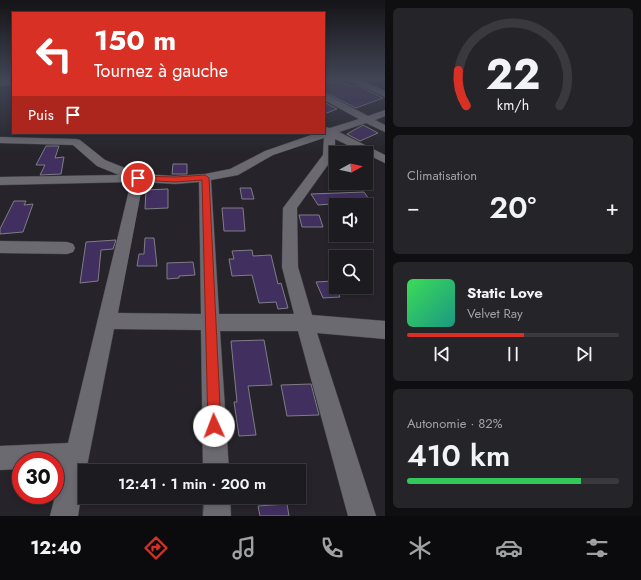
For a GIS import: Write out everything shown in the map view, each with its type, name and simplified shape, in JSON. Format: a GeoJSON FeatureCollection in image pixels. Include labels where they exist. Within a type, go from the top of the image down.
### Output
{"type":"FeatureCollection","features":[{"type":"Feature","properties":{"kind":"street"},"geometry":{"type":"LineString","coordinates":[[339,104],[385,129]]}},
{"type":"Feature","properties":{"kind":"street"},"geometry":{"type":"LineString","coordinates":[[327,131],[385,113]]}},
{"type":"Feature","properties":{"kind":"street"},"geometry":{"type":"LineString","coordinates":[[327,131],[385,159]]}},
{"type":"Feature","properties":{"kind":"street"},"geometry":{"type":"LineString","coordinates":[[327,131],[329,155],[290,208],[290,267],[305,324],[362,516]]}},
{"type":"Feature","properties":{"kind":"street"},"geometry":{"type":"LineString","coordinates":[[0,181],[138,178],[175,180],[205,178],[234,172],[269,153],[319,134]]}},
{"type":"Feature","properties":{"kind":"street"},"geometry":{"type":"LineString","coordinates":[[0,140],[76,142],[101,163],[138,178]]}},
{"type":"Feature","properties":{"kind":"street"},"geometry":{"type":"LineString","coordinates":[[64,516],[138,178]]}},
{"type":"Feature","properties":{"kind":"street"},"geometry":{"type":"LineString","coordinates":[[205,178],[216,464]]}},
{"type":"Feature","properties":{"kind":"street"},"geometry":{"type":"LineString","coordinates":[[0,247],[67,248]]}},
{"type":"Feature","properties":{"kind":"street"},"geometry":{"type":"LineString","coordinates":[[106,321],[305,324],[385,330]]}},
{"type":"Feature","properties":{"kind":"street"},"geometry":{"type":"LineString","coordinates":[[0,458],[77,455]]}},
{"type":"Feature","properties":{"kind":"street"},"geometry":{"type":"LineString","coordinates":[[217,504],[218,516]]}},
{"type":"Feature","properties":{"kind":"building"},"geometry":{"type":"Polygon","coordinates":[[[325,104],[328,104],[337,109],[325,114],[325,104]]]}},
{"type":"Feature","properties":{"kind":"building"},"geometry":{"type":"Polygon","coordinates":[[[348,104],[367,104],[356,108],[348,104]]]}},
{"type":"Feature","properties":{"kind":"building"},"geometry":{"type":"Polygon","coordinates":[[[363,125],[378,133],[360,141],[347,134],[363,125]]]}},
{"type":"Feature","properties":{"kind":"building"},"geometry":{"type":"Polygon","coordinates":[[[46,146],[59,146],[55,158],[64,157],[61,174],[40,175],[45,165],[36,165],[46,146]]]}},
{"type":"Feature","properties":{"kind":"building"},"geometry":{"type":"Polygon","coordinates":[[[173,164],[187,164],[187,174],[172,174],[173,164]]]}},
{"type":"Feature","properties":{"kind":"building"},"geometry":{"type":"Polygon","coordinates":[[[240,188],[251,188],[254,199],[242,199],[240,188]]]}},
{"type":"Feature","properties":{"kind":"building"},"geometry":{"type":"Polygon","coordinates":[[[168,189],[168,208],[145,209],[146,190],[168,189]]]}},
{"type":"Feature","properties":{"kind":"building"},"geometry":{"type":"Polygon","coordinates":[[[364,192],[368,198],[329,198],[329,204],[318,205],[311,194],[364,192]]]}},
{"type":"Feature","properties":{"kind":"building"},"geometry":{"type":"Polygon","coordinates":[[[14,201],[26,201],[24,205],[33,204],[23,232],[0,234],[0,229],[14,201]]]}},
{"type":"Feature","properties":{"kind":"building"},"geometry":{"type":"Polygon","coordinates":[[[222,208],[243,208],[245,231],[224,231],[222,208]]]}},
{"type":"Feature","properties":{"kind":"building"},"geometry":{"type":"Polygon","coordinates":[[[299,215],[319,215],[323,227],[302,227],[299,215]]]}},
{"type":"Feature","properties":{"kind":"building"},"geometry":{"type":"Polygon","coordinates":[[[145,238],[154,238],[157,266],[137,266],[139,254],[144,254],[145,238]]]}},
{"type":"Feature","properties":{"kind":"building"},"geometry":{"type":"Polygon","coordinates":[[[116,240],[113,249],[101,250],[98,281],[80,283],[86,242],[116,240]]]}},
{"type":"Feature","properties":{"kind":"building"},"geometry":{"type":"Polygon","coordinates":[[[252,250],[253,256],[271,255],[278,284],[281,283],[288,308],[278,309],[276,302],[259,303],[252,275],[232,276],[229,259],[234,259],[232,251],[252,250]]]}},
{"type":"Feature","properties":{"kind":"building"},"geometry":{"type":"Polygon","coordinates":[[[193,262],[195,275],[179,276],[179,278],[167,279],[167,263],[193,262]]]}},
{"type":"Feature","properties":{"kind":"building"},"geometry":{"type":"Polygon","coordinates":[[[329,281],[329,294],[339,294],[340,297],[323,298],[316,282],[329,281]]]}},
{"type":"Feature","properties":{"kind":"building"},"geometry":{"type":"Polygon","coordinates":[[[264,340],[272,385],[248,386],[256,435],[239,436],[234,402],[237,402],[231,341],[264,340]]]}},
{"type":"Feature","properties":{"kind":"building"},"geometry":{"type":"Polygon","coordinates":[[[311,384],[319,415],[287,416],[281,385],[311,384]]]}},
{"type":"Feature","properties":{"kind":"building"},"geometry":{"type":"Polygon","coordinates":[[[287,504],[289,516],[260,516],[258,506],[287,504]]]}},
{"type":"Feature","properties":{"kind":"route"},"geometry":{"type":"LineString","coordinates":[[138,178],[175,180],[205,178],[214,426]]}}]}
